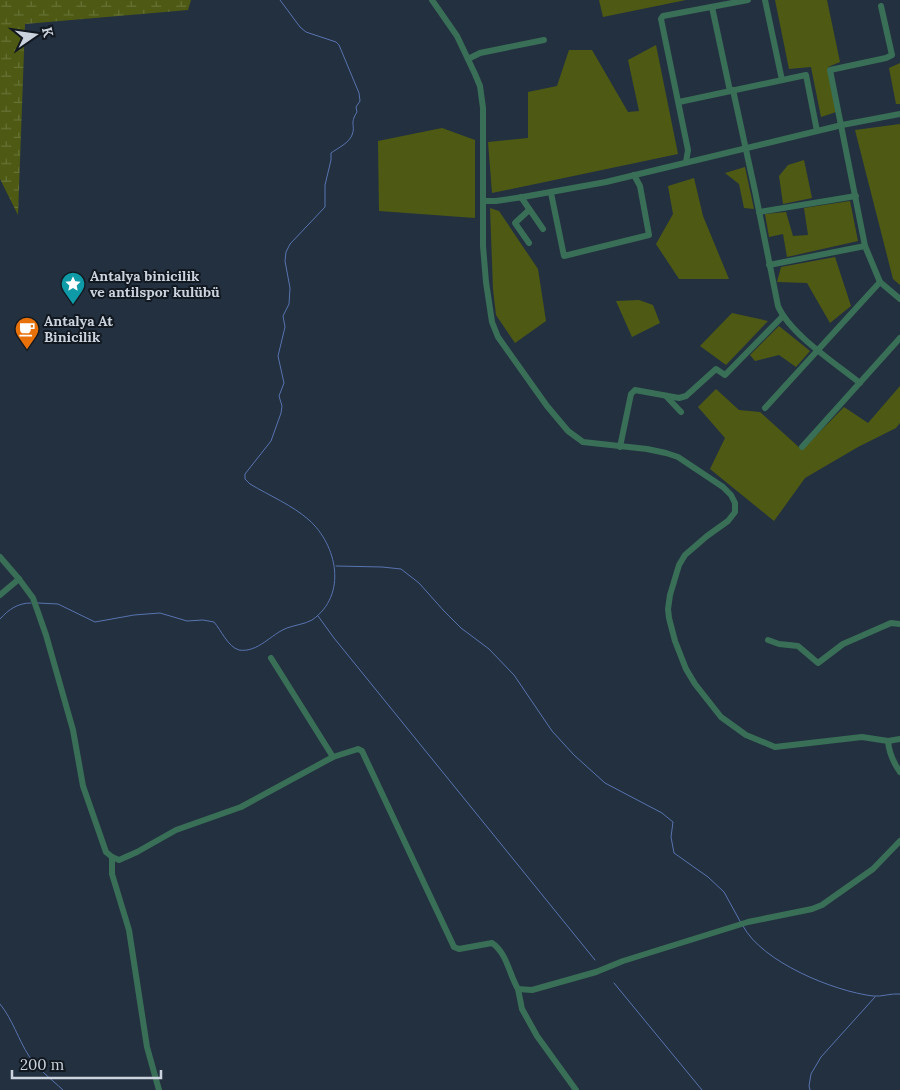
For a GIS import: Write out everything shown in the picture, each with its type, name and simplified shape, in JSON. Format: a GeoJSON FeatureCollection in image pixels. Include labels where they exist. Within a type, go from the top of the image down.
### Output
{"type":"FeatureCollection","features":[{"type":"Feature","properties":{"kind":"street"},"geometry":{"type":"LineString","coordinates":[[432,0],[457,36],[480,86],[483,108],[484,246],[488,300],[492,322],[498,337],[568,432],[583,442],[647,449],[678,457],[723,487],[731,495],[735,503],[735,512],[728,521],[685,555],[679,564],[668,609],[675,641],[686,669],[721,717],[746,735],[775,748],[862,738],[888,742],[900,739]]}},
{"type":"Feature","properties":{"kind":"street"},"geometry":{"type":"LineString","coordinates":[[686,162],[688,150],[661,19],[663,16],[748,0]]}},
{"type":"Feature","properties":{"kind":"street"},"geometry":{"type":"LineString","coordinates":[[765,0],[782,80]]}},
{"type":"Feature","properties":{"kind":"street"},"geometry":{"type":"LineString","coordinates":[[880,6],[892,54]]}},
{"type":"Feature","properties":{"kind":"street"},"geometry":{"type":"LineString","coordinates":[[712,7],[745,148],[778,306],[791,326],[860,383]]}},
{"type":"Feature","properties":{"kind":"street"},"geometry":{"type":"LineString","coordinates":[[468,59],[480,53],[544,40]]}},
{"type":"Feature","properties":{"kind":"street"},"geometry":{"type":"LineString","coordinates":[[900,54],[892,54],[886,58],[830,70],[866,246],[880,282],[900,300]]}},
{"type":"Feature","properties":{"kind":"street"},"geometry":{"type":"LineString","coordinates":[[679,102],[806,75],[817,131]]}},
{"type":"Feature","properties":{"kind":"street"},"geometry":{"type":"LineString","coordinates":[[483,201],[496,201],[550,193],[634,175],[842,125],[900,114]]}},
{"type":"Feature","properties":{"kind":"street"},"geometry":{"type":"LineString","coordinates":[[550,193],[564,256],[649,235],[640,186],[634,175]]}},
{"type":"Feature","properties":{"kind":"street"},"geometry":{"type":"LineString","coordinates":[[759,212],[856,196]]}},
{"type":"Feature","properties":{"kind":"street"},"geometry":{"type":"LineString","coordinates":[[521,198],[543,230]]}},
{"type":"Feature","properties":{"kind":"street"},"geometry":{"type":"LineString","coordinates":[[529,210],[515,223],[529,242]]}},
{"type":"Feature","properties":{"kind":"street"},"geometry":{"type":"LineString","coordinates":[[769,265],[866,246]]}},
{"type":"Feature","properties":{"kind":"street"},"geometry":{"type":"LineString","coordinates":[[765,408],[880,282]]}},
{"type":"Feature","properties":{"kind":"street"},"geometry":{"type":"LineString","coordinates":[[620,447],[631,394],[635,390],[679,398],[686,396],[716,368],[725,375],[783,316]]}},
{"type":"Feature","properties":{"kind":"street"},"geometry":{"type":"LineString","coordinates":[[802,447],[900,338]]}},
{"type":"Feature","properties":{"kind":"street"},"geometry":{"type":"LineString","coordinates":[[666,396],[681,412]]}},
{"type":"Feature","properties":{"kind":"street"},"geometry":{"type":"LineString","coordinates":[[0,557],[20,579],[38,611],[73,730],[83,786],[106,852],[119,860],[176,830],[241,807],[333,757],[358,749],[362,751],[454,947],[459,949],[492,943],[501,949],[518,990],[522,1009],[537,1036],[576,1090]]}},
{"type":"Feature","properties":{"kind":"street"},"geometry":{"type":"LineString","coordinates":[[0,595],[20,579]]}},
{"type":"Feature","properties":{"kind":"street"},"geometry":{"type":"LineString","coordinates":[[768,640],[779,644],[798,646],[818,663],[842,644],[892,624],[900,624]]}},
{"type":"Feature","properties":{"kind":"street"},"geometry":{"type":"LineString","coordinates":[[271,658],[333,757]]}},
{"type":"Feature","properties":{"kind":"street"},"geometry":{"type":"LineString","coordinates":[[888,742],[889,752],[900,772]]}},
{"type":"Feature","properties":{"kind":"street"},"geometry":{"type":"LineString","coordinates":[[518,990],[532,990],[577,977],[748,922],[812,909],[822,905],[873,869],[900,841]]}},
{"type":"Feature","properties":{"kind":"street"},"geometry":{"type":"LineString","coordinates":[[112,857],[112,874],[129,930],[147,1047],[159,1090]]}},
{"type":"Feature","properties":{"kind":"green space"},"geometry":{"type":"Polygon","coordinates":[[[0,0],[191,0],[188,10],[25,24],[18,215],[0,179],[0,0]]]}},
{"type":"Feature","properties":{"kind":"green space"},"geometry":{"type":"Polygon","coordinates":[[[599,0],[686,0],[603,17],[599,0]]]}},
{"type":"Feature","properties":{"kind":"green space"},"geometry":{"type":"Polygon","coordinates":[[[775,0],[827,0],[840,62],[828,67],[836,112],[821,117],[811,67],[789,69],[775,0]]]}},
{"type":"Feature","properties":{"kind":"green space"},"geometry":{"type":"Polygon","coordinates":[[[656,45],[678,154],[492,193],[488,142],[528,138],[528,92],[557,86],[569,50],[592,50],[628,112],[639,111],[628,60],[656,45]]]}},
{"type":"Feature","properties":{"kind":"green space"},"geometry":{"type":"Polygon","coordinates":[[[900,63],[900,104],[896,104],[889,68],[900,63]]]}},
{"type":"Feature","properties":{"kind":"green space"},"geometry":{"type":"Polygon","coordinates":[[[900,124],[900,285],[893,279],[855,130],[900,124]]]}},
{"type":"Feature","properties":{"kind":"green space"},"geometry":{"type":"Polygon","coordinates":[[[442,128],[475,140],[475,218],[379,211],[378,141],[442,128]]]}},
{"type":"Feature","properties":{"kind":"green space"},"geometry":{"type":"Polygon","coordinates":[[[804,160],[812,198],[783,204],[779,176],[788,165],[804,160]]]}},
{"type":"Feature","properties":{"kind":"green space"},"geometry":{"type":"Polygon","coordinates":[[[745,167],[754,209],[744,208],[739,184],[725,173],[745,167]]]}},
{"type":"Feature","properties":{"kind":"green space"},"geometry":{"type":"Polygon","coordinates":[[[694,178],[703,216],[729,279],[679,279],[656,244],[673,214],[668,186],[694,178]]]}},
{"type":"Feature","properties":{"kind":"green space"},"geometry":{"type":"Polygon","coordinates":[[[850,201],[858,241],[787,257],[783,234],[769,237],[765,214],[786,212],[793,236],[808,235],[804,208],[850,201]]]}},
{"type":"Feature","properties":{"kind":"green space"},"geometry":{"type":"Polygon","coordinates":[[[490,208],[499,211],[538,269],[546,321],[515,343],[496,315],[493,289],[490,208]]]}},
{"type":"Feature","properties":{"kind":"green space"},"geometry":{"type":"Polygon","coordinates":[[[835,257],[851,306],[830,323],[807,283],[777,282],[781,267],[835,257]]]}},
{"type":"Feature","properties":{"kind":"green space"},"geometry":{"type":"Polygon","coordinates":[[[639,300],[653,305],[660,323],[632,337],[616,301],[639,300]]]}},
{"type":"Feature","properties":{"kind":"green space"},"geometry":{"type":"Polygon","coordinates":[[[732,313],[768,321],[726,365],[700,346],[732,313]]]}},
{"type":"Feature","properties":{"kind":"green space"},"geometry":{"type":"Polygon","coordinates":[[[779,326],[810,351],[796,367],[779,355],[755,361],[750,355],[779,326]]]}},
{"type":"Feature","properties":{"kind":"green space"},"geometry":{"type":"Polygon","coordinates":[[[900,386],[900,423],[896,428],[858,447],[805,478],[774,521],[710,469],[725,438],[698,407],[716,389],[739,410],[760,412],[802,450],[844,407],[868,423],[900,386]]]}},
{"type":"Feature","properties":{"kind":"waterway"},"geometry":{"type":"LineString","coordinates":[[38,603],[58,604],[95,622],[134,615],[160,613],[187,621],[203,620],[214,622],[231,645],[239,650],[246,650],[258,646],[287,628],[312,620],[323,610],[331,597],[334,584],[332,556],[319,530],[295,510],[250,484],[245,479],[245,474],[271,441],[281,413],[282,406],[279,396],[284,383],[278,356],[285,327],[283,316],[289,304],[290,288],[285,261],[286,252],[290,244],[325,207],[325,185],[331,153],[351,138],[353,119],[357,112],[356,107],[360,101],[359,93],[339,45],[336,42],[306,32],[300,27],[280,0]]}},
{"type":"Feature","properties":{"kind":"waterway"},"geometry":{"type":"LineString","coordinates":[[336,566],[401,569],[419,583],[461,628],[489,649],[514,675],[552,731],[574,755],[605,783],[662,813],[673,822],[671,837],[674,853],[708,877],[724,892],[741,923]]}},
{"type":"Feature","properties":{"kind":"waterway"},"geometry":{"type":"LineString","coordinates":[[0,619],[14,607],[31,603]]}},
{"type":"Feature","properties":{"kind":"waterway"},"geometry":{"type":"LineString","coordinates":[[318,616],[595,960]]}},
{"type":"Feature","properties":{"kind":"waterway"},"geometry":{"type":"LineString","coordinates":[[743,926],[752,939],[766,951],[800,973],[838,988],[857,993],[873,996],[900,994]]}},
{"type":"Feature","properties":{"kind":"waterway"},"geometry":{"type":"LineString","coordinates":[[614,983],[702,1090]]}},
{"type":"Feature","properties":{"kind":"waterway"},"geometry":{"type":"LineString","coordinates":[[810,1090],[811,1074],[821,1057],[875,997]]}},
{"type":"Feature","properties":{"kind":"waterway"},"geometry":{"type":"LineString","coordinates":[[0,1004],[29,1056],[63,1090]]}},
{"type":"Feature","properties":{"kind":"place","name":"Antalya binicilik ve antilspor kulübü"},"geometry":{"type":"Point","coordinates":[73,305]}},
{"type":"Feature","properties":{"kind":"place","name":"Antalya At Binicilik"},"geometry":{"type":"Point","coordinates":[27,350]}}]}
